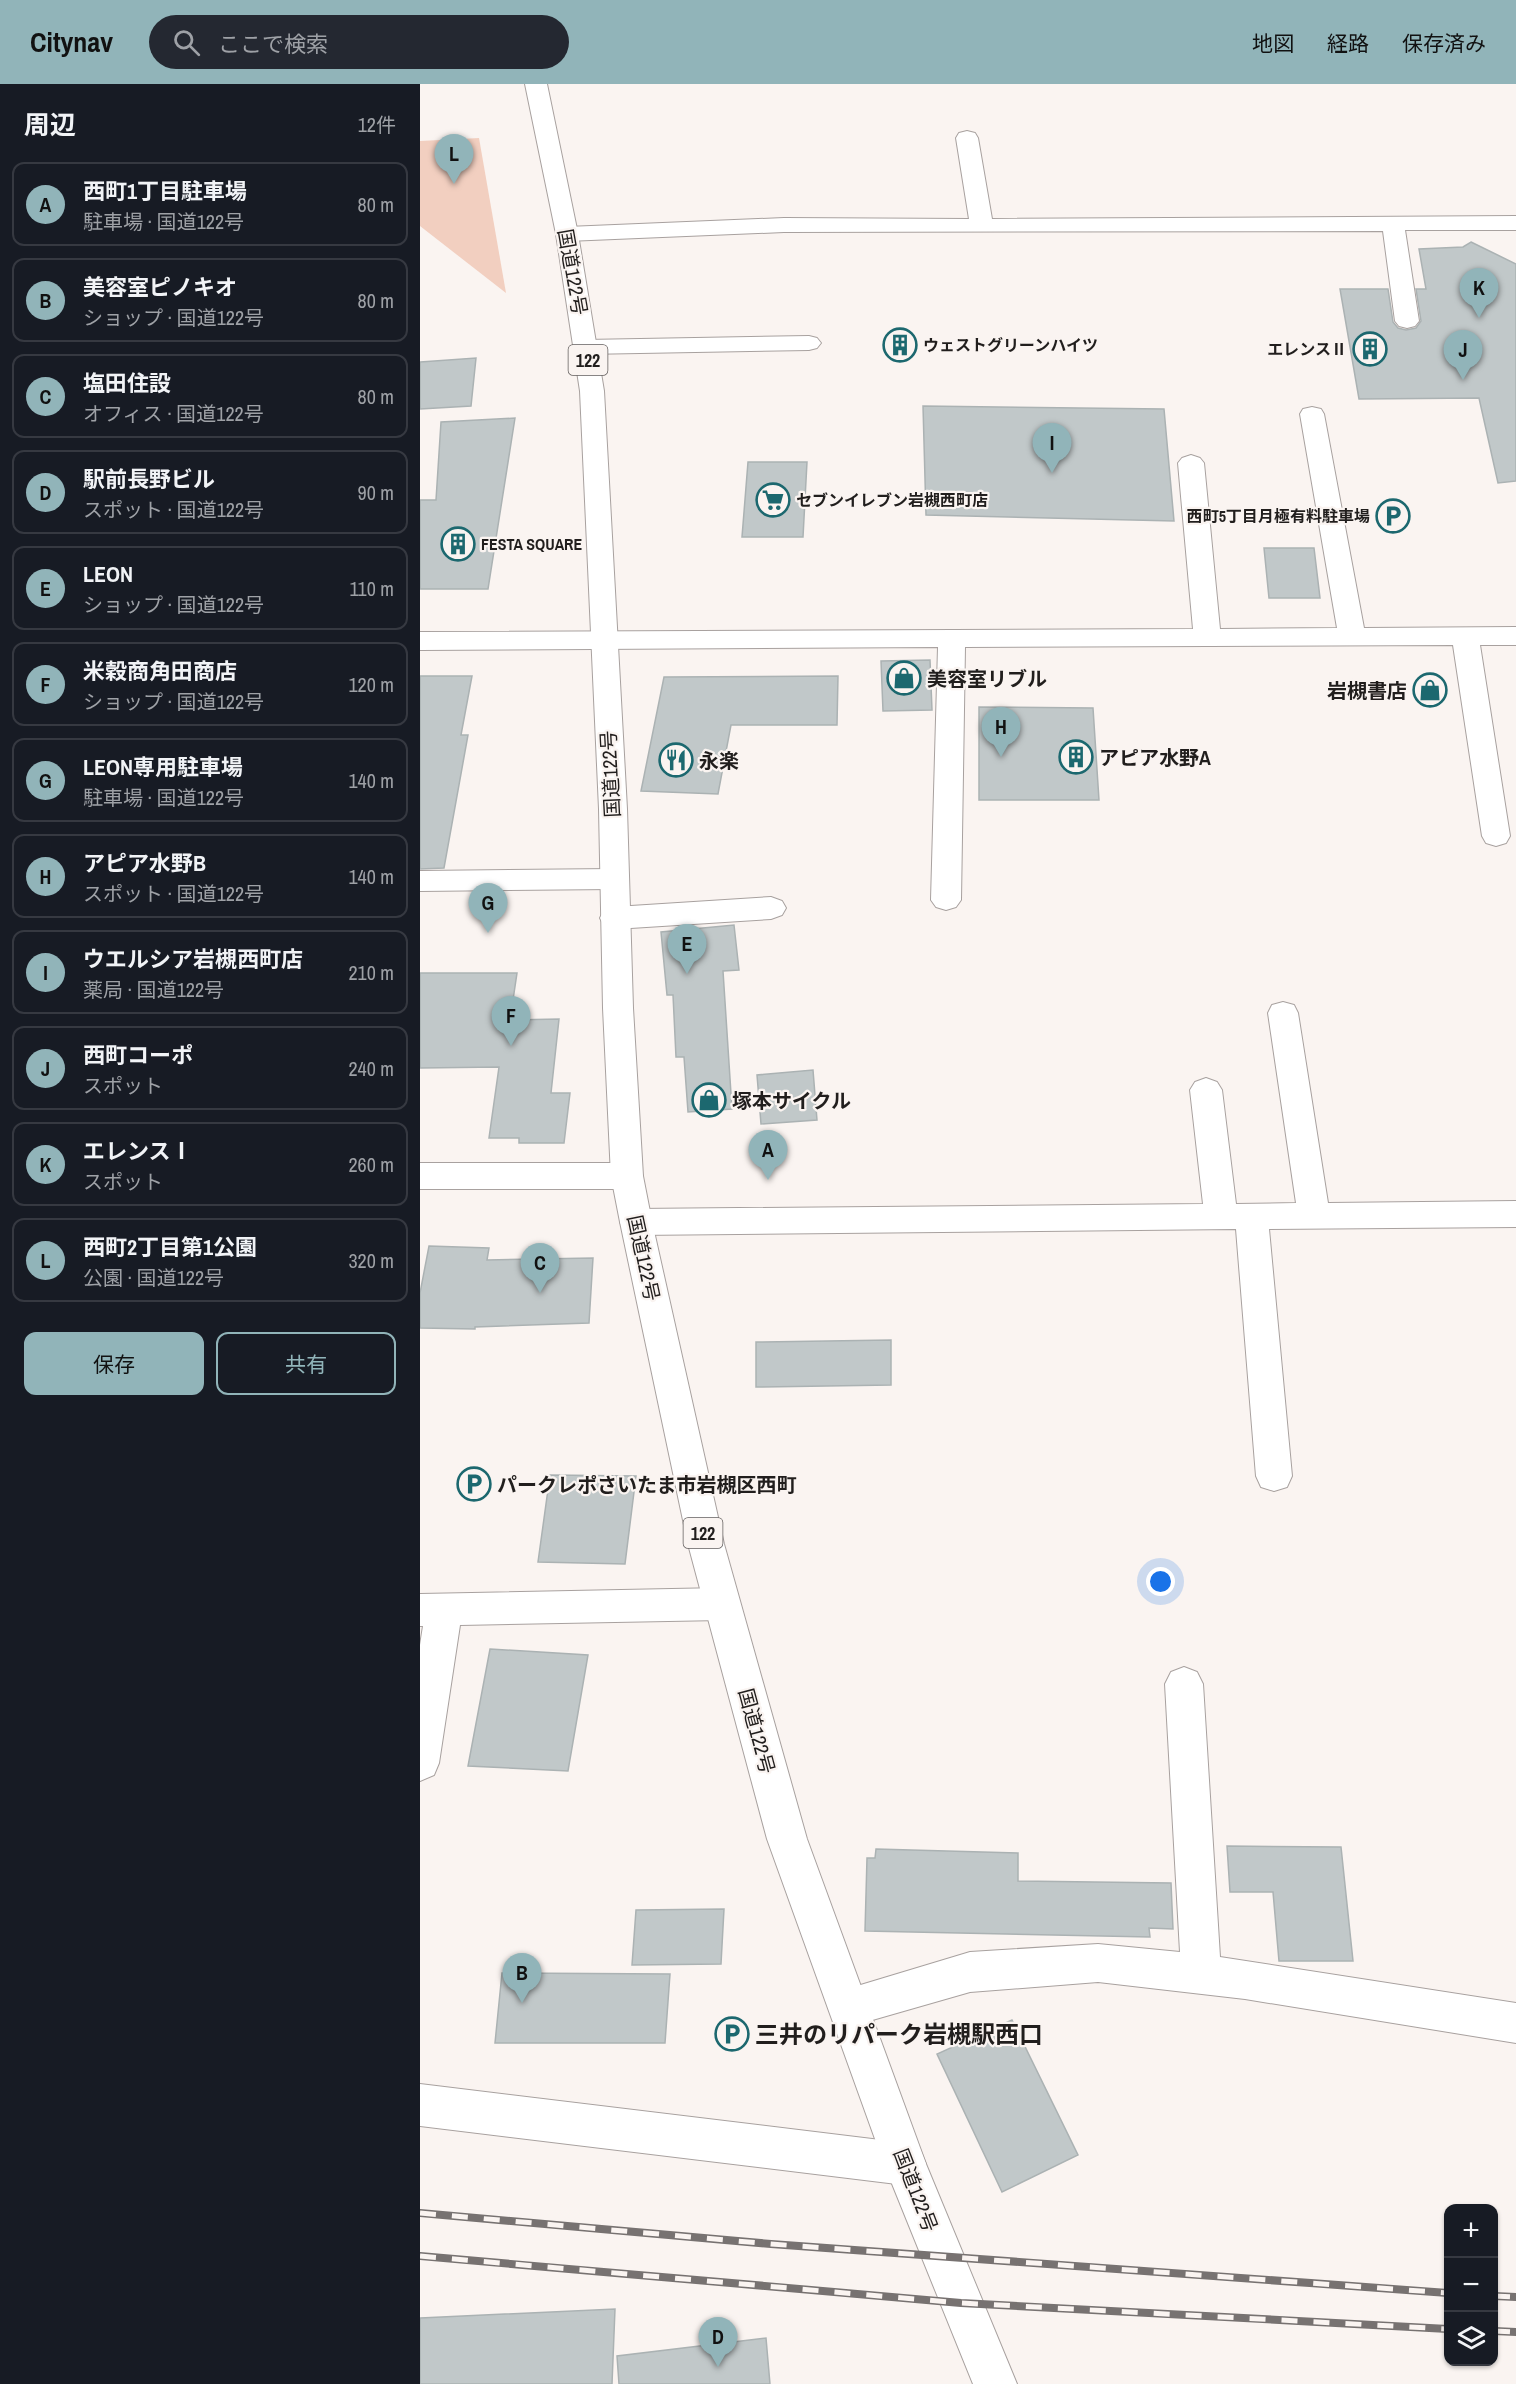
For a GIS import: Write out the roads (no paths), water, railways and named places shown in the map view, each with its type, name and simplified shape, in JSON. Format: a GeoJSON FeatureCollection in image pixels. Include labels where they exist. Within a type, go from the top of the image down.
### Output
{"type":"FeatureCollection","features":[{"type":"Feature","properties":{"kind":"main road","name":"国道122号"},"geometry":{"type":"LineString","coordinates":[[537,84],[567,234],[592,391],[627,1176],[636,1222],[706,1544],[787,1839],[905,2164],[995,2384]]}},
{"type":"Feature","properties":{"kind":"main road"},"geometry":{"type":"LineString","coordinates":[[967,138],[982,226]]}},
{"type":"Feature","properties":{"kind":"main road"},"geometry":{"type":"LineString","coordinates":[[567,234],[784,225],[982,226],[1516,222]]}},
{"type":"Feature","properties":{"kind":"main road"},"geometry":{"type":"LineString","coordinates":[[1393,224],[1407,321]]}},
{"type":"Feature","properties":{"kind":"main road"},"geometry":{"type":"LineString","coordinates":[[585,347],[809,343]]}},
{"type":"Feature","properties":{"kind":"main road"},"geometry":{"type":"LineString","coordinates":[[1312,414],[1353,637]]}},
{"type":"Feature","properties":{"kind":"main road"},"geometry":{"type":"LineString","coordinates":[[1191,463],[1207,638]]}},
{"type":"Feature","properties":{"kind":"main road"},"geometry":{"type":"LineString","coordinates":[[1465,636],[1496,836]]}},
{"type":"Feature","properties":{"kind":"main road"},"geometry":{"type":"LineString","coordinates":[[420,641],[1516,636]]}},
{"type":"Feature","properties":{"kind":"main road"},"geometry":{"type":"LineString","coordinates":[[946,900],[952,639]]}},
{"type":"Feature","properties":{"kind":"main road"},"geometry":{"type":"LineString","coordinates":[[420,882],[614,879]]}},
{"type":"Feature","properties":{"kind":"main road"},"geometry":{"type":"LineString","coordinates":[[615,918],[771,908]]}},
{"type":"Feature","properties":{"kind":"main road"},"geometry":{"type":"LineString","coordinates":[[1283,1012],[1314,1216]]}},
{"type":"Feature","properties":{"kind":"main road"},"geometry":{"type":"LineString","coordinates":[[1206,1090],[1236,1217],[1274,1476]]}},
{"type":"Feature","properties":{"kind":"main road"},"geometry":{"type":"LineString","coordinates":[[420,1176],[627,1176]]}},
{"type":"Feature","properties":{"kind":"main road"},"geometry":{"type":"LineString","coordinates":[[636,1222],[1516,1214]]}},
{"type":"Feature","properties":{"kind":"main road"},"geometry":{"type":"LineString","coordinates":[[420,1763],[432,1610],[722,1604]]}},
{"type":"Feature","properties":{"kind":"main road"},"geometry":{"type":"LineString","coordinates":[[1184,1684],[1202,1975]]}},
{"type":"Feature","properties":{"kind":"main road"},"geometry":{"type":"LineString","coordinates":[[848,2007],[970,1972],[1098,1964],[1245,1979],[1516,2023]]}},
{"type":"Feature","properties":{"kind":"main road"},"geometry":{"type":"LineString","coordinates":[[420,2105],[905,2164]]}},
{"type":"Feature","properties":{"kind":"railway"},"geometry":{"type":"LineString","coordinates":[[420,2213],[771,2244],[1444,2293]]}},
{"type":"Feature","properties":{"kind":"railway"},"geometry":{"type":"LineString","coordinates":[[420,2256],[961,2303],[1444,2329]]}},
{"type":"Feature","properties":{"kind":"railway"},"geometry":{"type":"LineString","coordinates":[[1498,2296],[1516,2297]]}},
{"type":"Feature","properties":{"kind":"railway"},"geometry":{"type":"LineString","coordinates":[[1498,2331],[1516,2332]]}},
{"type":"Feature","properties":{"kind":"place","name":"西町2丁目第1公園"},"geometry":{"type":"Point","coordinates":[454,184]}},
{"type":"Feature","properties":{"kind":"place","name":"エレンスⅠ"},"geometry":{"type":"Point","coordinates":[1479,318]}},
{"type":"Feature","properties":{"kind":"place","name":"ウェストグリーンハイツ"},"geometry":{"type":"Point","coordinates":[900,345]}},
{"type":"Feature","properties":{"kind":"place","name":"エレンスⅡ"},"geometry":{"type":"Point","coordinates":[1370,349]}},
{"type":"Feature","properties":{"kind":"place","name":"西町コーポ"},"geometry":{"type":"Point","coordinates":[1463,380]}},
{"type":"Feature","properties":{"kind":"place","name":"ウエルシア岩槻西町店"},"geometry":{"type":"Point","coordinates":[1052,473]}},
{"type":"Feature","properties":{"kind":"place","name":"セブンイレブン岩槻西町店"},"geometry":{"type":"Point","coordinates":[773,500]}},
{"type":"Feature","properties":{"kind":"place","name":"西町5丁目月極有料駐車場"},"geometry":{"type":"Point","coordinates":[1393,516]}},
{"type":"Feature","properties":{"kind":"place","name":"FESTA SQUARE"},"geometry":{"type":"Point","coordinates":[458,544]}},
{"type":"Feature","properties":{"kind":"place","name":"美容室リブル"},"geometry":{"type":"Point","coordinates":[904,678]}},
{"type":"Feature","properties":{"kind":"place","name":"岩槻書店"},"geometry":{"type":"Point","coordinates":[1430,690]}},
{"type":"Feature","properties":{"kind":"place","name":"アピア水野B"},"geometry":{"type":"Point","coordinates":[1001,757]}},
{"type":"Feature","properties":{"kind":"place","name":"アピア水野A"},"geometry":{"type":"Point","coordinates":[1076,757]}},
{"type":"Feature","properties":{"kind":"place","name":"永楽"},"geometry":{"type":"Point","coordinates":[676,760]}},
{"type":"Feature","properties":{"kind":"place","name":"LEON専用駐車場"},"geometry":{"type":"Point","coordinates":[488,933]}},
{"type":"Feature","properties":{"kind":"place","name":"LEON"},"geometry":{"type":"Point","coordinates":[687,974]}},
{"type":"Feature","properties":{"kind":"place","name":"米穀商角田商店"},"geometry":{"type":"Point","coordinates":[511,1046]}},
{"type":"Feature","properties":{"kind":"place","name":"塚本サイクル"},"geometry":{"type":"Point","coordinates":[709,1100]}},
{"type":"Feature","properties":{"kind":"place","name":"西町1丁目駐車場"},"geometry":{"type":"Point","coordinates":[768,1180]}},
{"type":"Feature","properties":{"kind":"place","name":"塩田住設"},"geometry":{"type":"Point","coordinates":[540,1293]}},
{"type":"Feature","properties":{"kind":"place","name":"パークレポさいたま市岩槻区西町"},"geometry":{"type":"Point","coordinates":[474,1484]}},
{"type":"Feature","properties":{"kind":"place","name":"美容室ピノキオ"},"geometry":{"type":"Point","coordinates":[522,2003]}},
{"type":"Feature","properties":{"kind":"place","name":"三井のリパーク岩槻駅西口"},"geometry":{"type":"Point","coordinates":[732,2034]}},
{"type":"Feature","properties":{"kind":"place","name":"駅前長野ビル"},"geometry":{"type":"Point","coordinates":[718,2367]}}]}
